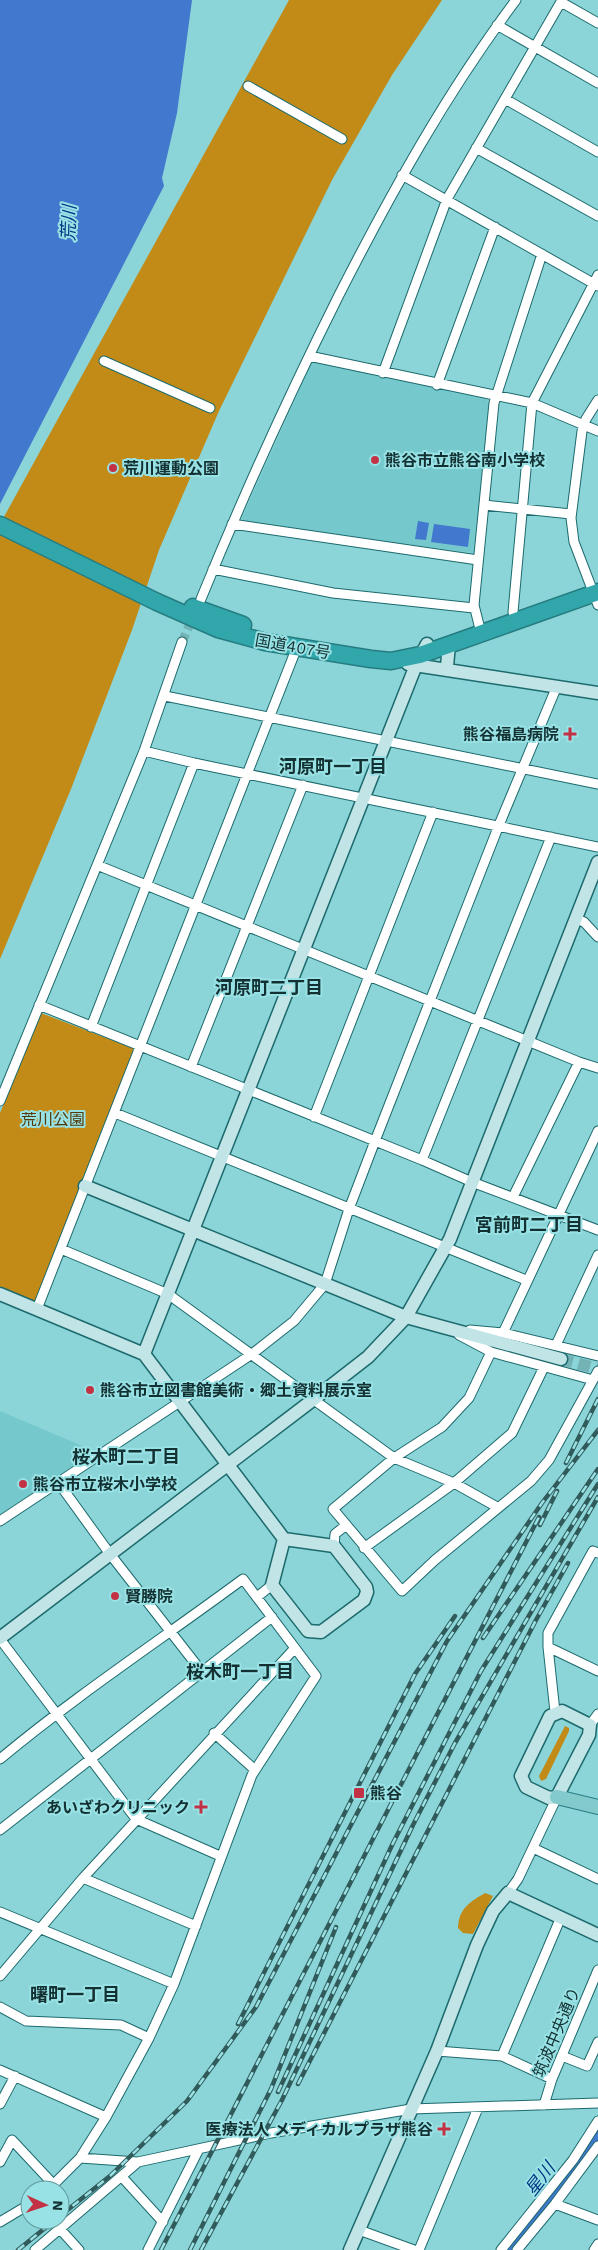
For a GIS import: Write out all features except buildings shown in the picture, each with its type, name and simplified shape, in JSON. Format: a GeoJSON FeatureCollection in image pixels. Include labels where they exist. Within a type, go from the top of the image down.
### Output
{"type":"FeatureCollection","features":[{"type":"Feature","properties":{"kind":"highway","name":"国道407号"},"geometry":{"type":"LineString","coordinates":[[0,513],[218,629],[251,639],[371,660],[413,658],[449,645],[480,629]]}},
{"type":"Feature","properties":{"kind":"highway","name":"国道407号"},"geometry":{"type":"LineString","coordinates":[[0,525],[159,597],[226,620],[282,635]]}},
{"type":"Feature","properties":{"kind":"highway","name":"国道407号"},"geometry":{"type":"LineString","coordinates":[[413,658],[515,616],[596,591]]}},
{"type":"Feature","properties":{"kind":"highway"},"geometry":{"type":"LineString","coordinates":[[282,635],[381,650],[406,648],[413,658]]}},
{"type":"Feature","properties":{"kind":"highway"},"geometry":{"type":"LineString","coordinates":[[282,635],[311,643],[413,658]]}},
{"type":"Feature","properties":{"kind":"main road"},"geometry":{"type":"LineString","coordinates":[[557,1797],[598,1807]]}},
{"type":"Feature","properties":{"kind":"street"},"geometry":{"type":"LineString","coordinates":[[201,599],[232,524],[309,356],[402,175],[455,89],[497,25],[516,0]]}},
{"type":"Feature","properties":{"kind":"street"},"geometry":{"type":"LineString","coordinates":[[384,373],[447,200],[562,1],[598,23]]}},
{"type":"Feature","properties":{"kind":"street"},"geometry":{"type":"LineString","coordinates":[[497,25],[598,83]]}},
{"type":"Feature","properties":{"kind":"street"},"geometry":{"type":"LineString","coordinates":[[248,86],[342,139]]}},
{"type":"Feature","properties":{"kind":"street"},"geometry":{"type":"LineString","coordinates":[[505,99],[598,152]]}},
{"type":"Feature","properties":{"kind":"street"},"geometry":{"type":"LineString","coordinates":[[476,148],[598,216]]}},
{"type":"Feature","properties":{"kind":"street"},"geometry":{"type":"LineString","coordinates":[[402,175],[542,254],[596,281],[532,403],[515,616]]}},
{"type":"Feature","properties":{"kind":"street"},"geometry":{"type":"LineString","coordinates":[[437,385],[495,227]]}},
{"type":"Feature","properties":{"kind":"street"},"geometry":{"type":"LineString","coordinates":[[480,629],[474,608],[496,397],[542,254]]}},
{"type":"Feature","properties":{"kind":"street"},"geometry":{"type":"LineString","coordinates":[[309,356],[437,385],[532,403],[598,431]]}},
{"type":"Feature","properties":{"kind":"street"},"geometry":{"type":"LineString","coordinates":[[104,361],[210,408]]}},
{"type":"Feature","properties":{"kind":"street"},"geometry":{"type":"LineString","coordinates":[[596,591],[574,542],[571,514],[584,425],[598,400]]}},
{"type":"Feature","properties":{"kind":"street"},"geometry":{"type":"LineString","coordinates":[[484,505],[571,514]]}},
{"type":"Feature","properties":{"kind":"street"},"geometry":{"type":"LineString","coordinates":[[232,524],[478,560]]}},
{"type":"Feature","properties":{"kind":"street"},"geometry":{"type":"LineString","coordinates":[[213,569],[333,593],[474,608]]}},
{"type":"Feature","properties":{"kind":"street"},"geometry":{"type":"LineString","coordinates":[[0,1101],[144,751],[165,696],[182,642]]}},
{"type":"Feature","properties":{"kind":"street"},"geometry":{"type":"LineString","coordinates":[[449,645],[452,668]]}},
{"type":"Feature","properties":{"kind":"street"},"geometry":{"type":"LineString","coordinates":[[37,1309],[297,647]]}},
{"type":"Feature","properties":{"kind":"street"},"geometry":{"type":"LineString","coordinates":[[144,1354],[364,798],[386,741],[413,658],[449,671],[452,668],[598,693]]}},
{"type":"Feature","properties":{"kind":"street"},"geometry":{"type":"LineString","coordinates":[[0,1521],[252,1354],[294,1321],[324,1284],[349,1209],[375,1142],[499,825],[557,686]]}},
{"type":"Feature","properties":{"kind":"street"},"geometry":{"type":"LineString","coordinates":[[165,696],[598,784]]}},
{"type":"Feature","properties":{"kind":"street"},"geometry":{"type":"LineString","coordinates":[[144,751],[598,847]]}},
{"type":"Feature","properties":{"kind":"street"},"geometry":{"type":"LineString","coordinates":[[91,1027],[194,763]]}},
{"type":"Feature","properties":{"kind":"street"},"geometry":{"type":"LineString","coordinates":[[191,1067],[303,785]]}},
{"type":"Feature","properties":{"kind":"street"},"geometry":{"type":"LineString","coordinates":[[314,1117],[433,812]]}},
{"type":"Feature","properties":{"kind":"street"},"geometry":{"type":"LineString","coordinates":[[422,1160],[551,837]]}},
{"type":"Feature","properties":{"kind":"street"},"geometry":{"type":"LineString","coordinates":[[220,1856],[136,1819],[0,1638],[368,1357],[406,1316],[444,1249],[529,1041],[598,862]]}},
{"type":"Feature","properties":{"kind":"street"},"geometry":{"type":"LineString","coordinates":[[96,865],[147,884],[247,927],[579,1062],[598,1068]]}},
{"type":"Feature","properties":{"kind":"street"},"geometry":{"type":"LineString","coordinates":[[576,918],[584,922],[598,936]]}},
{"type":"Feature","properties":{"kind":"street"},"geometry":{"type":"LineString","coordinates":[[39,1005],[472,1182],[598,1230]]}},
{"type":"Feature","properties":{"kind":"street"},"geometry":{"type":"LineString","coordinates":[[513,1197],[579,1062]]}},
{"type":"Feature","properties":{"kind":"street"},"geometry":{"type":"LineString","coordinates":[[115,1113],[444,1249],[526,1280]]}},
{"type":"Feature","properties":{"kind":"street"},"geometry":{"type":"LineString","coordinates":[[502,1333],[598,1131]]}},
{"type":"Feature","properties":{"kind":"street"},"geometry":{"type":"LineString","coordinates":[[85,1186],[406,1316],[561,1359]]}},
{"type":"Feature","properties":{"kind":"street"},"geometry":{"type":"LineString","coordinates":[[60,1249],[168,1294],[394,1458],[454,1483],[497,1507]]}},
{"type":"Feature","properties":{"kind":"street"},"geometry":{"type":"LineString","coordinates":[[556,1345],[598,1255]]}},
{"type":"Feature","properties":{"kind":"street"},"geometry":{"type":"LineString","coordinates":[[0,1294],[144,1354],[284,1538],[334,1546]]}},
{"type":"Feature","properties":{"kind":"street"},"geometry":{"type":"LineString","coordinates":[[445,1328],[502,1333],[598,1356]]}},
{"type":"Feature","properties":{"kind":"street"},"geometry":{"type":"LineString","coordinates":[[445,1328],[491,1352],[593,1380]]}},
{"type":"Feature","properties":{"kind":"street"},"geometry":{"type":"LineString","coordinates":[[491,1352],[469,1398],[442,1427],[394,1458],[333,1508],[345,1526],[402,1591],[435,1560],[491,1515],[497,1507],[532,1481],[549,1460],[598,1371]]}},
{"type":"Feature","properties":{"kind":"street"},"geometry":{"type":"LineString","coordinates":[[364,1548],[454,1483],[512,1433],[544,1367]]}},
{"type":"Feature","properties":{"kind":"street"},"geometry":{"type":"LineString","coordinates":[[58,1482],[110,1554],[202,1672]]}},
{"type":"Feature","properties":{"kind":"street"},"geometry":{"type":"LineString","coordinates":[[272,1585],[308,1631],[312,1633],[321,1632],[364,1600],[367,1592],[334,1546],[335,1534],[345,1526]]}},
{"type":"Feature","properties":{"kind":"street"},"geometry":{"type":"LineString","coordinates":[[257,1597],[272,1585],[284,1538]]}},
{"type":"Feature","properties":{"kind":"street"},"geometry":{"type":"LineString","coordinates":[[555,1712],[548,1633],[593,1551],[598,1553]]}},
{"type":"Feature","properties":{"kind":"street"},"geometry":{"type":"LineString","coordinates":[[0,1759],[55,1713],[117,1672],[170,1631],[243,1579],[316,1676],[255,1770],[220,1856],[174,1984],[149,2038],[106,2117],[80,2158],[58,2180]]}},
{"type":"Feature","properties":{"kind":"street"},"geometry":{"type":"LineString","coordinates":[[0,1830],[272,1616]]}},
{"type":"Feature","properties":{"kind":"street"},"geometry":{"type":"LineString","coordinates":[[548,1647],[598,1671]]}},
{"type":"Feature","properties":{"kind":"street"},"geometry":{"type":"LineString","coordinates":[[0,1976],[39,1927],[136,1819],[295,1648]]}},
{"type":"Feature","properties":{"kind":"street"},"geometry":{"type":"LineString","coordinates":[[557,1797],[548,1798],[526,1787],[521,1776],[550,1716],[555,1712],[565,1712],[592,1732]]}},
{"type":"Feature","properties":{"kind":"street"},"geometry":{"type":"LineString","coordinates":[[350,2250],[437,2051],[476,1945],[493,1911],[508,1894],[533,1848],[557,1797],[592,1732],[598,1714]]}},
{"type":"Feature","properties":{"kind":"street"},"geometry":{"type":"LineString","coordinates":[[214,1734],[255,1770]]}},
{"type":"Feature","properties":{"kind":"street"},"geometry":{"type":"LineString","coordinates":[[533,1848],[598,1879]]}},
{"type":"Feature","properties":{"kind":"street"},"geometry":{"type":"LineString","coordinates":[[83,1878],[196,1926]]}},
{"type":"Feature","properties":{"kind":"street"},"geometry":{"type":"LineString","coordinates":[[508,1894],[598,1935]]}},
{"type":"Feature","properties":{"kind":"street"},"geometry":{"type":"LineString","coordinates":[[0,1912],[174,1984]]}},
{"type":"Feature","properties":{"kind":"street"},"geometry":{"type":"LineString","coordinates":[[502,2056],[562,1918]]}},
{"type":"Feature","properties":{"kind":"street","name":"筑波中央通り"},"geometry":{"type":"LineString","coordinates":[[544,2105],[552,2079],[598,1970]]}},
{"type":"Feature","properties":{"kind":"street"},"geometry":{"type":"LineString","coordinates":[[0,2007],[26,2021],[121,2025],[149,2038]]}},
{"type":"Feature","properties":{"kind":"street"},"geometry":{"type":"LineString","coordinates":[[562,2056],[587,2066],[598,2042]]}},
{"type":"Feature","properties":{"kind":"street"},"geometry":{"type":"LineString","coordinates":[[437,2051],[502,2056],[552,2079]]}},
{"type":"Feature","properties":{"kind":"street"},"geometry":{"type":"LineString","coordinates":[[0,2070],[106,2117]]}},
{"type":"Feature","properties":{"kind":"street"},"geometry":{"type":"LineString","coordinates":[[0,2104],[15,2076]]}},
{"type":"Feature","properties":{"kind":"street"},"geometry":{"type":"LineString","coordinates":[[80,2158],[138,2162],[272,2133],[412,2109],[598,2103]]}},
{"type":"Feature","properties":{"kind":"street"},"geometry":{"type":"LineString","coordinates":[[419,2250],[478,2108]]}},
{"type":"Feature","properties":{"kind":"street"},"geometry":{"type":"LineString","coordinates":[[501,2250],[572,2160],[598,2121]]}},
{"type":"Feature","properties":{"kind":"street"},"geometry":{"type":"LineString","coordinates":[[0,2162],[12,2140],[45,2180]]}},
{"type":"Feature","properties":{"kind":"street"},"geometry":{"type":"LineString","coordinates":[[517,2250],[555,2204],[597,2148]]}},
{"type":"Feature","properties":{"kind":"street"},"geometry":{"type":"LineString","coordinates":[[148,2250],[199,2149]]}},
{"type":"Feature","properties":{"kind":"street"},"geometry":{"type":"LineString","coordinates":[[70,2221],[138,2162]]}},
{"type":"Feature","properties":{"kind":"street"},"geometry":{"type":"LineString","coordinates":[[122,2177],[163,2222]]}},
{"type":"Feature","properties":{"kind":"street"},"geometry":{"type":"LineString","coordinates":[[555,2204],[598,2220]]}},
{"type":"Feature","properties":{"kind":"street"},"geometry":{"type":"LineString","coordinates":[[0,2222],[20,2210]]}},
{"type":"Feature","properties":{"kind":"street"},"geometry":{"type":"LineString","coordinates":[[35,2250],[59,2230]]}},
{"type":"Feature","properties":{"kind":"street"},"geometry":{"type":"LineString","coordinates":[[61,2230],[79,2250]]}},
{"type":"Feature","properties":{"kind":"street"},"geometry":{"type":"LineString","coordinates":[[359,2230],[414,2250]]}},
{"type":"Feature","properties":{"kind":"street"},"geometry":{"type":"LineString","coordinates":[[594,2250],[598,2244]]}},
{"type":"Feature","properties":{"kind":"shaded area","name":"熊谷市立熊谷南小学校"},"geometry":{"type":"Polygon","coordinates":[[[314,362],[485,398],[489,403],[474,552],[243,522],[242,517],[311,364],[314,362]]]}},
{"type":"Feature","properties":{"kind":"shaded area","name":"熊谷市立桜木小学校"},"geometry":{"type":"Polygon","coordinates":[[[0,1411],[94,1451],[0,1516],[0,1411]]]}},
{"type":"Feature","properties":{"kind":"green space","name":"荒川運動公園"},"geometry":{"type":"Polygon","coordinates":[[[289,0],[442,0],[392,75],[332,180],[219,411],[159,550],[132,630],[71,789],[0,959],[0,524],[289,0]]]}},
{"type":"Feature","properties":{"kind":"green space","name":"荒川公園"},"geometry":{"type":"Polygon","coordinates":[[[41,1013],[135,1049],[35,1303],[0,1289],[0,1113],[41,1013]]]}},
{"type":"Feature","properties":{"kind":"green space"},"geometry":{"type":"Polygon","coordinates":[[[565,1726],[569,1728],[569,1731],[546,1779],[541,1781],[539,1776],[565,1726]]]}},
{"type":"Feature","properties":{"kind":"green space"},"geometry":{"type":"Polygon","coordinates":[[[485,1893],[493,1896],[473,1934],[463,1933],[458,1928],[463,1911],[466,1906],[485,1893]]]}},
{"type":"Feature","properties":{"kind":"water","name":"荒川"},"geometry":{"type":"Polygon","coordinates":[[[0,0],[192,0],[177,113],[162,178],[164,186],[0,504],[0,0]]]}},
{"type":"Feature","properties":{"kind":"water"},"geometry":{"type":"Polygon","coordinates":[[[418,521],[429,523],[426,540],[415,539],[418,521]]]}},
{"type":"Feature","properties":{"kind":"water"},"geometry":{"type":"Polygon","coordinates":[[[434,524],[470,529],[468,547],[431,542],[434,524]]]}},
{"type":"Feature","properties":{"kind":"waterway","name":"星川"},"geometry":{"type":"LineString","coordinates":[[510,2250],[583,2156],[598,2131]]}},
{"type":"Feature","properties":{"kind":"tunnel"},"geometry":{"type":"LineString","coordinates":[[182,642],[194,615]]}},
{"type":"Feature","properties":{"kind":"tunnel"},"geometry":{"type":"LineString","coordinates":[[561,1359],[598,1369]]}},
{"type":"Feature","properties":{"kind":"railway"},"geometry":{"type":"LineString","coordinates":[[566,1463],[598,1399]]}},
{"type":"Feature","properties":{"kind":"railway"},"geometry":{"type":"LineString","coordinates":[[70,2208],[110,2176],[187,2101],[256,2007],[447,1641],[542,1503],[598,1430]]}},
{"type":"Feature","properties":{"kind":"railway"},"geometry":{"type":"LineString","coordinates":[[483,1638],[598,1469]]}},
{"type":"Feature","properties":{"kind":"railway"},"geometry":{"type":"LineString","coordinates":[[278,2092],[393,1843],[481,1671],[598,1484]]}},
{"type":"Feature","properties":{"kind":"railway"},"geometry":{"type":"LineString","coordinates":[[540,1525],[557,1491]]}},
{"type":"Feature","properties":{"kind":"railway"},"geometry":{"type":"LineString","coordinates":[[201,2250],[282,2100],[413,1825],[455,1743],[598,1497]]}},
{"type":"Feature","properties":{"kind":"railway"},"geometry":{"type":"LineString","coordinates":[[161,2250],[539,1517]]}},
{"type":"Feature","properties":{"kind":"railway"},"geometry":{"type":"LineString","coordinates":[[298,2084],[536,1620],[568,1563]]}},
{"type":"Feature","properties":{"kind":"railway"},"geometry":{"type":"LineString","coordinates":[[238,2024],[415,1674],[455,1616]]}},
{"type":"Feature","properties":{"kind":"railway"},"geometry":{"type":"LineString","coordinates":[[190,2250],[271,2089],[336,1927]]}},
{"type":"Feature","properties":{"kind":"railway"},"geometry":{"type":"LineString","coordinates":[[18,2250],[43,2230]]}},
{"type":"Feature","properties":{"kind":"place","name":"熊谷市立熊谷南小学校"},"geometry":{"type":"Point","coordinates":[375,460]}},
{"type":"Feature","properties":{"kind":"place","name":"荒川運動公園"},"geometry":{"type":"Point","coordinates":[113,468]}},
{"type":"Feature","properties":{"kind":"place","name":"熊谷福島病院"},"geometry":{"type":"Point","coordinates":[570,734]}},
{"type":"Feature","properties":{"kind":"place","name":"熊谷市立図書館美術・郷土資料展示室"},"geometry":{"type":"Point","coordinates":[90,1390]}},
{"type":"Feature","properties":{"kind":"place","name":"熊谷市立桜木小学校"},"geometry":{"type":"Point","coordinates":[23,1484]}},
{"type":"Feature","properties":{"kind":"place","name":"賢勝院"},"geometry":{"type":"Point","coordinates":[115,1596]}},
{"type":"Feature","properties":{"kind":"place","name":"熊谷"},"geometry":{"type":"Point","coordinates":[359,1793]}},
{"type":"Feature","properties":{"kind":"place","name":"あいざわクリニック"},"geometry":{"type":"Point","coordinates":[201,1807]}},
{"type":"Feature","properties":{"kind":"place","name":"医療法人 メディカルプラザ熊谷"},"geometry":{"type":"Point","coordinates":[444,2129]}},
{"type":"Feature","properties":{"kind":"district","name":"河原町一丁目"},"geometry":{"type":"Point","coordinates":[333,767]}},
{"type":"Feature","properties":{"kind":"district","name":"河原町二丁目"},"geometry":{"type":"Point","coordinates":[269,988]}},
{"type":"Feature","properties":{"kind":"district","name":"宮前町二丁目"},"geometry":{"type":"Point","coordinates":[529,1225]}},
{"type":"Feature","properties":{"kind":"district","name":"桜木町二丁目"},"geometry":{"type":"Point","coordinates":[126,1457]}},
{"type":"Feature","properties":{"kind":"district","name":"桜木町一丁目"},"geometry":{"type":"Point","coordinates":[240,1672]}},
{"type":"Feature","properties":{"kind":"district","name":"曙町一丁目"},"geometry":{"type":"Point","coordinates":[75,1995]}}]}
